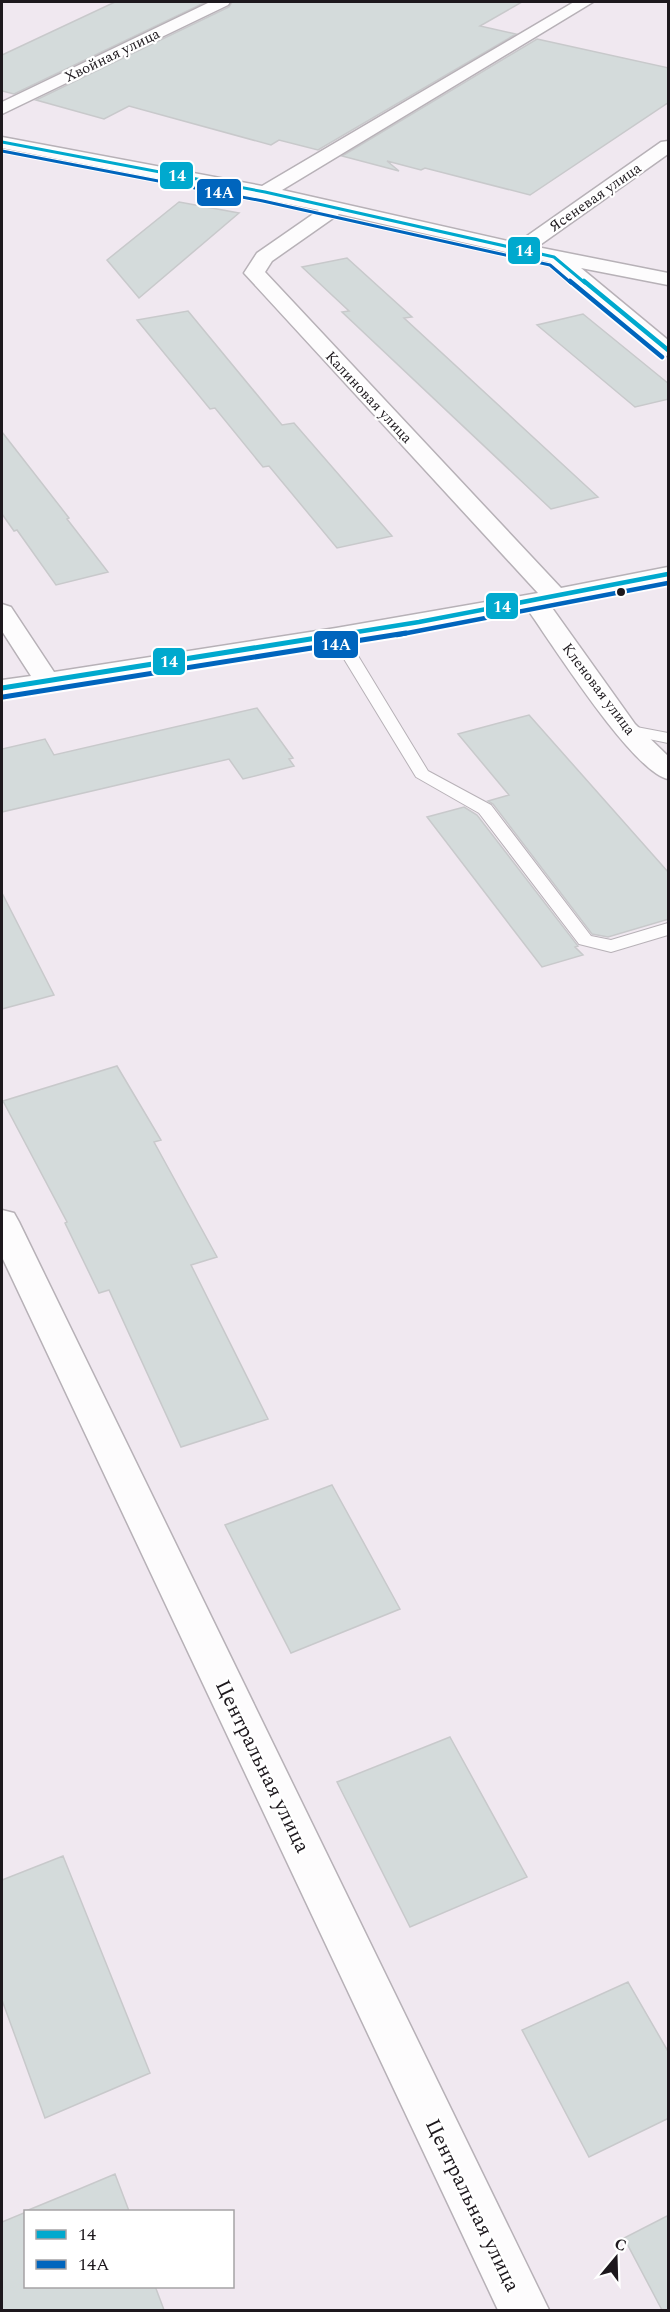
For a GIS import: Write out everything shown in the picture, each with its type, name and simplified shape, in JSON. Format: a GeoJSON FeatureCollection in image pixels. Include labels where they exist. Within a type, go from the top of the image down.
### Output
{"type":"FeatureCollection","features":[{"type":"Feature","properties":{"kind":"street","name":"Хвойная улица"},"geometry":{"type":"LineString","coordinates":[[2,109],[222,2]]}},
{"type":"Feature","properties":{"kind":"street"},"geometry":{"type":"LineString","coordinates":[[265,192],[585,2]]}},
{"type":"Feature","properties":{"kind":"street"},"geometry":{"type":"LineString","coordinates":[[2,142],[265,192],[554,257],[669,279]]}},
{"type":"Feature","properties":{"kind":"street","name":"Ясеневая улица"},"geometry":{"type":"LineString","coordinates":[[521,249],[669,146]]}},
{"type":"Feature","properties":{"kind":"street","name":"Калиновая улица"},"geometry":{"type":"LineString","coordinates":[[335,208],[264,257],[254,273],[546,600]]}},
{"type":"Feature","properties":{"kind":"street","name":"Ясеневая улица"},"geometry":{"type":"LineString","coordinates":[[554,257],[669,350]]}},
{"type":"Feature","properties":{"kind":"street"},"geometry":{"type":"LineString","coordinates":[[2,688],[338,636],[546,600],[669,574]]}},
{"type":"Feature","properties":{"kind":"street","name":"Кленовая улица"},"geometry":{"type":"LineString","coordinates":[[546,600],[627,730],[669,771]]}},
{"type":"Feature","properties":{"kind":"street"},"geometry":{"type":"LineString","coordinates":[[2,612],[46,681]]}},
{"type":"Feature","properties":{"kind":"street","name":"Центральная улица"},"geometry":{"type":"LineString","coordinates":[[2,1222],[524,2310]]}},
{"type":"Feature","properties":{"kind":"lane"},"geometry":{"type":"LineString","coordinates":[[338,636],[422,774],[485,809],[585,940],[611,946],[669,929]]}},
{"type":"Feature","properties":{"kind":"lane"},"geometry":{"type":"LineString","coordinates":[[627,730],[669,738]]}},
{"type":"Feature","properties":{"kind":"building"},"geometry":{"type":"Polygon","coordinates":[[[115,2],[206,2],[14,94],[2,91],[2,55],[115,2]]]}},
{"type":"Feature","properties":{"kind":"building"},"geometry":{"type":"Polygon","coordinates":[[[232,2],[522,2],[480,26],[516,34],[318,150],[279,140],[271,145],[129,106],[104,119],[36,100],[229,7],[232,2]]]}},
{"type":"Feature","properties":{"kind":"building"},"geometry":{"type":"Polygon","coordinates":[[[537,39],[669,68],[669,102],[530,195],[425,168],[421,170],[387,161],[399,171],[342,156],[537,39]]]}},
{"type":"Feature","properties":{"kind":"building"},"geometry":{"type":"Polygon","coordinates":[[[179,202],[239,213],[139,298],[107,260],[179,202]]]}},
{"type":"Feature","properties":{"kind":"building"},"geometry":{"type":"Polygon","coordinates":[[[347,258],[412,317],[404,318],[598,497],[551,509],[342,312],[349,311],[302,267],[347,258]]]}},
{"type":"Feature","properties":{"kind":"building"},"geometry":{"type":"Polygon","coordinates":[[[188,311],[282,425],[294,423],[392,536],[337,548],[269,466],[263,467],[215,408],[210,409],[137,320],[188,311]]]}},
{"type":"Feature","properties":{"kind":"building"},"geometry":{"type":"Polygon","coordinates":[[[583,314],[669,384],[669,399],[635,407],[537,325],[583,314]]]}},
{"type":"Feature","properties":{"kind":"building"},"geometry":{"type":"Polygon","coordinates":[[[2,432],[108,572],[56,585],[17,530],[14,531],[2,514],[2,432]]]}},
{"type":"Feature","properties":{"kind":"building"},"geometry":{"type":"Polygon","coordinates":[[[257,708],[293,758],[289,759],[294,766],[243,779],[229,759],[2,812],[2,749],[45,739],[54,755],[257,708]]]}},
{"type":"Feature","properties":{"kind":"building"},"geometry":{"type":"Polygon","coordinates":[[[529,715],[669,873],[669,919],[608,937],[592,934],[493,804],[488,801],[509,795],[458,734],[529,715]]]}},
{"type":"Feature","properties":{"kind":"building"},"geometry":{"type":"Polygon","coordinates":[[[464,807],[477,815],[583,955],[542,967],[427,817],[464,807]]]}},
{"type":"Feature","properties":{"kind":"building"},"geometry":{"type":"Polygon","coordinates":[[[2,893],[54,995],[2,1009],[2,893]]]}},
{"type":"Feature","properties":{"kind":"building"},"geometry":{"type":"Polygon","coordinates":[[[117,1066],[161,1140],[154,1142],[217,1257],[191,1265],[268,1419],[181,1447],[109,1290],[99,1293],[65,1223],[67,1222],[3,1101],[117,1066]]]}},
{"type":"Feature","properties":{"kind":"building"},"geometry":{"type":"Polygon","coordinates":[[[332,1485],[400,1609],[291,1653],[225,1525],[332,1485]]]}},
{"type":"Feature","properties":{"kind":"building"},"geometry":{"type":"Polygon","coordinates":[[[450,1737],[527,1877],[410,1927],[337,1782],[450,1737]]]}},
{"type":"Feature","properties":{"kind":"building"},"geometry":{"type":"Polygon","coordinates":[[[63,1856],[150,2073],[45,2118],[2,2000],[2,1880],[63,1856]]]}},
{"type":"Feature","properties":{"kind":"building"},"geometry":{"type":"Polygon","coordinates":[[[628,1982],[669,2053],[669,2118],[589,2157],[522,2030],[628,1982]]]}},
{"type":"Feature","properties":{"kind":"building"},"geometry":{"type":"Polygon","coordinates":[[[115,2174],[129,2210],[28,2210],[115,2174]]]}},
{"type":"Feature","properties":{"kind":"building"},"geometry":{"type":"Polygon","coordinates":[[[24,2213],[24,2288],[156,2288],[164,2310],[2,2310],[2,2222],[24,2213]]]}},
{"type":"Feature","properties":{"kind":"building"},"geometry":{"type":"Polygon","coordinates":[[[669,2215],[669,2310],[662,2310],[624,2238],[669,2215]]]}},
{"type":"Feature","properties":{"kind":"transit line","name":"14"},"geometry":{"type":"LineString","coordinates":[[2,142],[265,192],[554,257],[668,350]]}},
{"type":"Feature","properties":{"kind":"transit line","name":"14А"},"geometry":{"type":"LineString","coordinates":[[2,151],[263,201],[550,265],[662,357]]}},
{"type":"Feature","properties":{"kind":"transit line","name":"14"},"geometry":{"type":"LineString","coordinates":[[2,688],[419,622],[668,574]]}},
{"type":"Feature","properties":{"kind":"transit line","name":"14А"},"geometry":{"type":"LineString","coordinates":[[3,697],[421,631],[668,583]]}}]}
